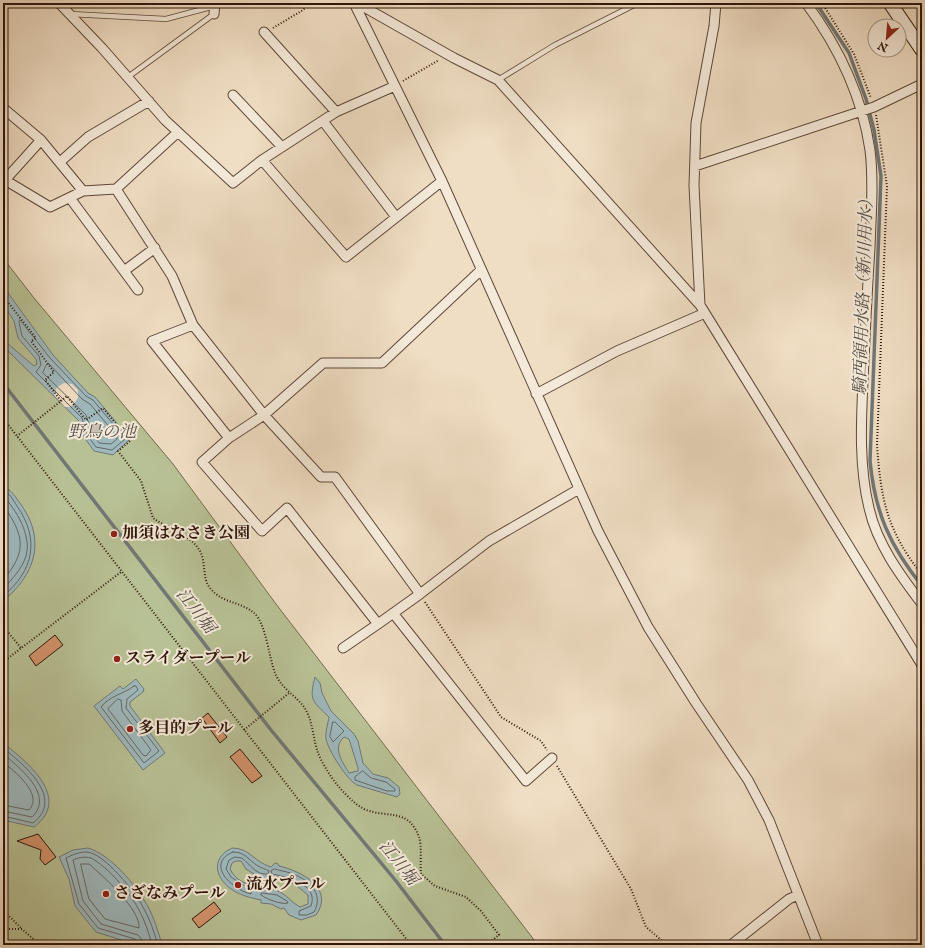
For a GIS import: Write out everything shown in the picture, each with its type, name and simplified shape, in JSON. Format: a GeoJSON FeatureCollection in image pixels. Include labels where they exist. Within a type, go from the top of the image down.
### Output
{"type":"FeatureCollection","features":[{"type":"Feature","properties":{"kind":"main road"},"geometry":{"type":"LineString","coordinates":[[890,3],[922,50]]}},
{"type":"Feature","properties":{"kind":"street"},"geometry":{"type":"LineString","coordinates":[[59,3],[178,132],[233,183],[262,160],[336,112],[395,86]]}},
{"type":"Feature","properties":{"kind":"street"},"geometry":{"type":"LineString","coordinates":[[354,3],[442,181],[598,531],[648,627],[696,703],[748,780],[769,820],[818,945]]}},
{"type":"Feature","properties":{"kind":"street"},"geometry":{"type":"LineString","coordinates":[[357,3],[498,80],[703,309],[922,665]]}},
{"type":"Feature","properties":{"kind":"street"},"geometry":{"type":"LineString","coordinates":[[703,309],[694,186],[696,123],[714,26],[716,3]]}},
{"type":"Feature","properties":{"kind":"street"},"geometry":{"type":"LineString","coordinates":[[806,3],[829,36],[848,74],[861,111],[870,150],[871,208],[862,398],[863,473],[869,508],[875,529],[899,573],[922,604]]}},
{"type":"Feature","properties":{"kind":"street"},"geometry":{"type":"LineString","coordinates":[[264,32],[336,112]]}},
{"type":"Feature","properties":{"kind":"street"},"geometry":{"type":"LineString","coordinates":[[695,166],[861,111],[893,99],[922,84]]}},
{"type":"Feature","properties":{"kind":"street"},"geometry":{"type":"LineString","coordinates":[[233,95],[282,147]]}},
{"type":"Feature","properties":{"kind":"street"},"geometry":{"type":"LineString","coordinates":[[60,162],[88,137],[149,101]]}},
{"type":"Feature","properties":{"kind":"street"},"geometry":{"type":"LineString","coordinates":[[3,108],[42,140],[83,191]]}},
{"type":"Feature","properties":{"kind":"street"},"geometry":{"type":"LineString","coordinates":[[324,121],[396,217]]}},
{"type":"Feature","properties":{"kind":"street"},"geometry":{"type":"LineString","coordinates":[[42,140],[4,179],[50,208],[83,191],[116,189],[178,132]]}},
{"type":"Feature","properties":{"kind":"street"},"geometry":{"type":"LineString","coordinates":[[262,160],[346,257],[442,181]]}},
{"type":"Feature","properties":{"kind":"street"},"geometry":{"type":"LineString","coordinates":[[116,189],[172,276],[193,325],[264,415],[321,477],[335,477],[420,594]]}},
{"type":"Feature","properties":{"kind":"street"},"geometry":{"type":"LineString","coordinates":[[70,198],[138,290]]}},
{"type":"Feature","properties":{"kind":"street"},"geometry":{"type":"LineString","coordinates":[[124,271],[155,248]]}},
{"type":"Feature","properties":{"kind":"street"},"geometry":{"type":"LineString","coordinates":[[378,624],[287,508],[262,531],[202,462],[229,438],[264,415],[323,363],[382,363],[481,270]]}},
{"type":"Feature","properties":{"kind":"street"},"geometry":{"type":"LineString","coordinates":[[536,394],[617,351],[703,309]]}},
{"type":"Feature","properties":{"kind":"street"},"geometry":{"type":"LineString","coordinates":[[193,325],[152,341],[229,438]]}},
{"type":"Feature","properties":{"kind":"street"},"geometry":{"type":"LineString","coordinates":[[342,648],[420,594],[489,541],[579,489]]}},
{"type":"Feature","properties":{"kind":"street"},"geometry":{"type":"LineString","coordinates":[[393,613],[526,781],[552,758]]}},
{"type":"Feature","properties":{"kind":"street"},"geometry":{"type":"LineString","coordinates":[[731,945],[789,899],[798,895]]}},
{"type":"Feature","properties":{"kind":"lane"},"geometry":{"type":"LineString","coordinates":[[70,14],[166,19],[215,8],[226,3]]}},
{"type":"Feature","properties":{"kind":"lane"},"geometry":{"type":"LineString","coordinates":[[498,80],[555,45],[638,3]]}},
{"type":"Feature","properties":{"kind":"lane"},"geometry":{"type":"LineString","coordinates":[[128,77],[215,8]]}},
{"type":"Feature","properties":{"kind":"path"},"geometry":{"type":"LineString","coordinates":[[264,32],[303,10],[309,3]]}},
{"type":"Feature","properties":{"kind":"path"},"geometry":{"type":"LineString","coordinates":[[822,3],[854,54],[872,101]]}},
{"type":"Feature","properties":{"kind":"path"},"geometry":{"type":"LineString","coordinates":[[395,86],[448,54]]}},
{"type":"Feature","properties":{"kind":"path"},"geometry":{"type":"LineString","coordinates":[[875,113],[887,186],[877,445],[880,480],[882,496],[889,520],[901,545],[922,575]]}},
{"type":"Feature","properties":{"kind":"path"},"geometry":{"type":"LineString","coordinates":[[3,296],[36,338],[31,341],[54,372],[45,380],[60,401]]}},
{"type":"Feature","properties":{"kind":"path"},"geometry":{"type":"LineString","coordinates":[[17,436],[67,396],[86,420],[103,408],[130,441],[118,451],[141,481],[153,518],[191,540],[200,551],[207,584],[216,596],[255,614],[263,631],[275,673],[289,693],[304,707],[309,719],[318,754],[334,781],[351,800],[364,808],[381,813],[399,815],[412,823],[419,839],[421,874],[435,886],[466,897],[482,911],[498,935],[486,945]]}},
{"type":"Feature","properties":{"kind":"path"},"geometry":{"type":"LineString","coordinates":[[3,418],[243,730],[411,945]]}},
{"type":"Feature","properties":{"kind":"path"},"geometry":{"type":"LineString","coordinates":[[3,662],[121,572]]}},
{"type":"Feature","properties":{"kind":"path"},"geometry":{"type":"LineString","coordinates":[[3,626],[21,648]]}},
{"type":"Feature","properties":{"kind":"path"},"geometry":{"type":"LineString","coordinates":[[243,730],[289,693]]}},
{"type":"Feature","properties":{"kind":"path"},"geometry":{"type":"LineString","coordinates":[[3,910],[40,945]]}},
{"type":"Feature","properties":{"kind":"path"},"geometry":{"type":"LineString","coordinates":[[3,929],[22,929]]}},
{"type":"Feature","properties":{"kind":"green space","name":"加須はなさき公園"},"geometry":{"type":"Polygon","coordinates":[[[3,258],[34,298],[173,464],[276,604],[538,945],[3,945],[3,258]]]}},
{"type":"Feature","properties":{"kind":"water","name":"野鳥の池"},"geometry":{"type":"Polygon","coordinates":[[[3,286],[53,355],[88,393],[95,397],[130,439],[113,455],[94,451],[84,437],[79,421],[3,346],[3,324],[7,329],[7,343],[34,366],[37,364],[36,359],[18,338],[14,321],[3,304],[3,286]]]}},
{"type":"Feature","properties":{"kind":"water"},"geometry":{"type":"Polygon","coordinates":[[[3,486],[14,494],[22,506],[34,532],[35,545],[34,557],[23,580],[3,601],[3,486]]]}},
{"type":"Feature","properties":{"kind":"water"},"geometry":{"type":"Polygon","coordinates":[[[315,677],[320,683],[322,693],[331,711],[354,734],[358,741],[363,763],[373,774],[388,778],[399,787],[400,794],[397,797],[357,785],[343,771],[327,744],[326,734],[329,717],[313,700],[312,691],[315,677]],[[344,737],[340,741],[338,750],[339,755],[349,773],[358,771],[358,768],[349,739],[344,737]]]}},
{"type":"Feature","properties":{"kind":"water","name":"多目的プール"},"geometry":{"type":"Polygon","coordinates":[[[136,679],[144,689],[143,692],[130,702],[130,706],[165,753],[143,770],[94,706],[120,686],[123,689],[136,679]]]}},
{"type":"Feature","properties":{"kind":"water"},"geometry":{"type":"Polygon","coordinates":[[[3,743],[33,770],[42,781],[47,792],[49,804],[45,816],[34,827],[3,820],[3,743]]]}},
{"type":"Feature","properties":{"kind":"water","name":"さざなみプール"},"geometry":{"type":"Polygon","coordinates":[[[88,848],[97,852],[114,864],[136,888],[152,914],[162,945],[137,945],[96,932],[75,906],[69,879],[59,857],[73,850],[88,848]]]}},
{"type":"Feature","properties":{"kind":"water","name":"流水プール"},"geometry":{"type":"Polygon","coordinates":[[[232,848],[243,850],[265,865],[271,867],[275,863],[278,864],[279,866],[297,872],[313,882],[321,897],[321,905],[316,915],[301,920],[289,915],[284,908],[281,909],[271,904],[261,903],[261,900],[247,897],[234,891],[219,875],[218,864],[220,858],[232,848]],[[241,861],[232,863],[230,869],[240,880],[252,885],[280,892],[300,907],[308,904],[308,895],[297,886],[288,881],[262,879],[246,869],[241,861]]]}},
{"type":"Feature","properties":{"kind":"pier"},"geometry":{"type":"Polygon","coordinates":[[[64,383],[72,384],[78,390],[78,398],[73,405],[69,407],[65,407],[54,395],[57,387],[64,383]]]}},
{"type":"Feature","properties":{"kind":"building"},"geometry":{"type":"Polygon","coordinates":[[[55,635],[63,645],[36,666],[29,656],[55,635]]]}},
{"type":"Feature","properties":{"kind":"building"},"geometry":{"type":"Polygon","coordinates":[[[208,713],[227,737],[220,743],[202,718],[208,713]]]}},
{"type":"Feature","properties":{"kind":"building"},"geometry":{"type":"Polygon","coordinates":[[[240,749],[262,776],[252,783],[230,757],[240,749]]]}},
{"type":"Feature","properties":{"kind":"building"},"geometry":{"type":"Polygon","coordinates":[[[38,834],[56,857],[45,865],[40,859],[41,850],[17,841],[38,834]]]}},
{"type":"Feature","properties":{"kind":"building"},"geometry":{"type":"Polygon","coordinates":[[[214,902],[221,911],[199,928],[192,919],[214,902]]]}},
{"type":"Feature","properties":{"kind":"waterway","name":"騎西領用水路（新川用水）"},"geometry":{"type":"LineString","coordinates":[[816,3],[849,53],[866,99],[874,130],[881,176],[870,461],[876,497],[886,528],[901,557],[922,586]]}},
{"type":"Feature","properties":{"kind":"waterway","name":"江川堀"},"geometry":{"type":"LineString","coordinates":[[3,383],[271,730],[396,881],[445,945]]}},
{"type":"Feature","properties":{"kind":"place","name":"加須はなさき公園"},"geometry":{"type":"Point","coordinates":[114,534]}},
{"type":"Feature","properties":{"kind":"place","name":"スライダープール"},"geometry":{"type":"Point","coordinates":[117,659]}},
{"type":"Feature","properties":{"kind":"place","name":"多目的プール"},"geometry":{"type":"Point","coordinates":[130,729]}},
{"type":"Feature","properties":{"kind":"place","name":"流水プール"},"geometry":{"type":"Point","coordinates":[238,885]}},
{"type":"Feature","properties":{"kind":"place","name":"さざなみプール"},"geometry":{"type":"Point","coordinates":[106,894]}}]}
